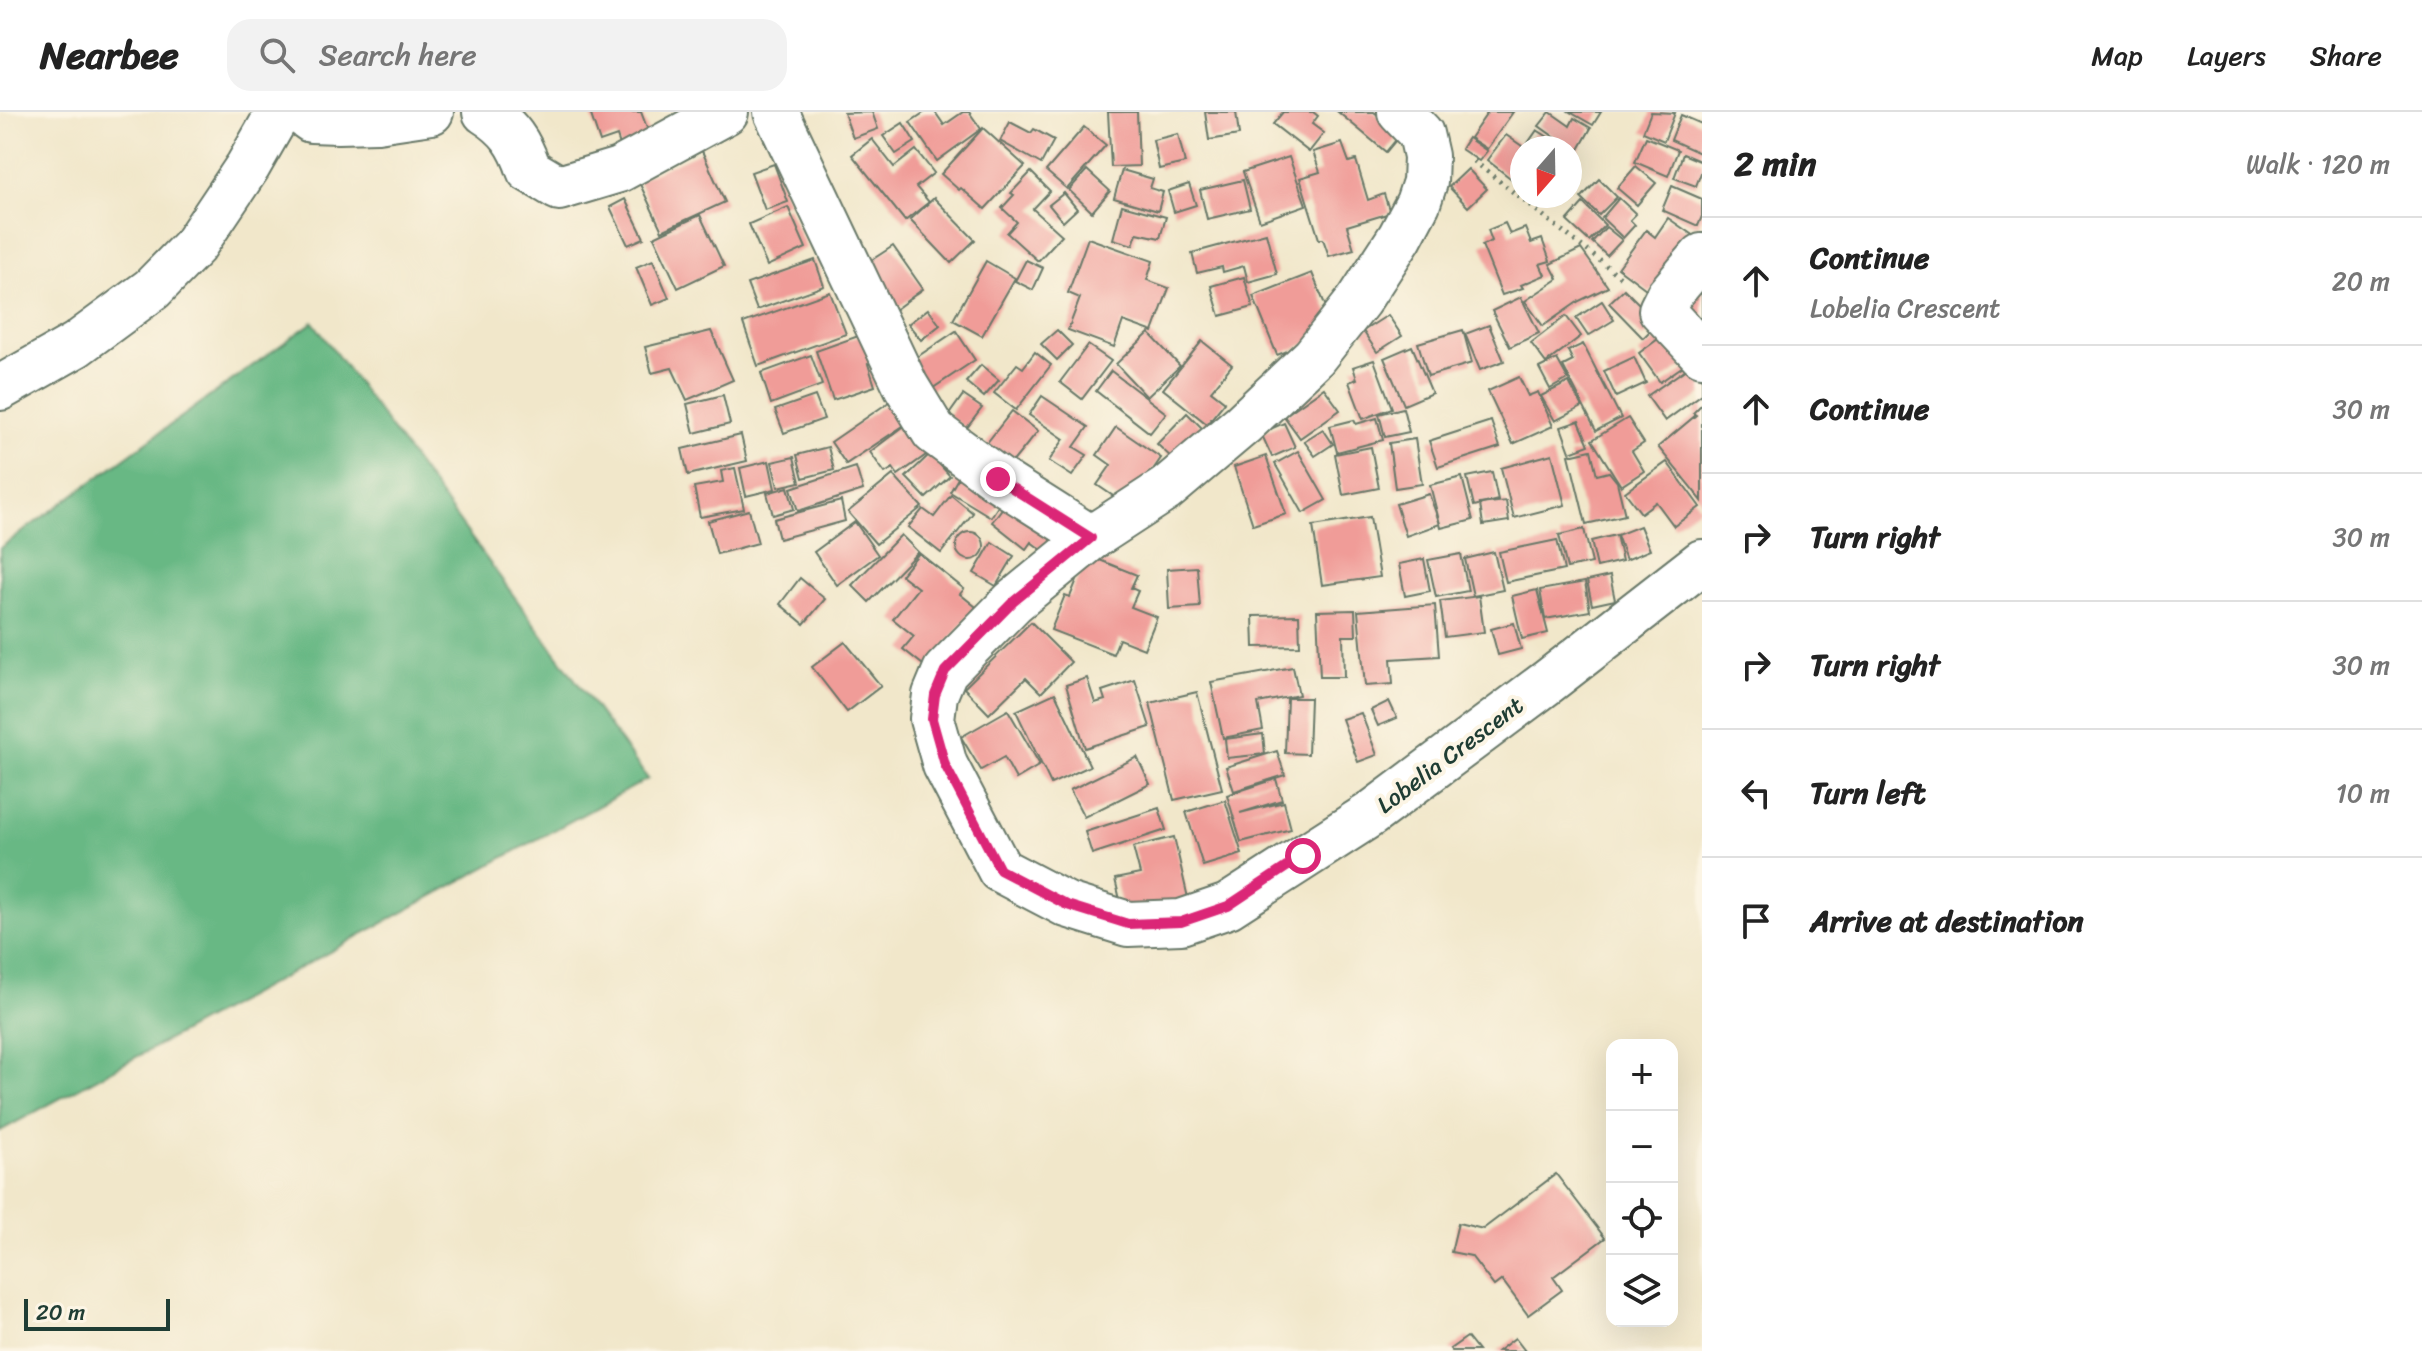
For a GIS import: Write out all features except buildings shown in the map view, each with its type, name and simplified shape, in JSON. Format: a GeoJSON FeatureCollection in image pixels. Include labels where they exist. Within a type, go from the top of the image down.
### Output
{"type":"FeatureCollection","features":[{"type":"Feature","properties":{"kind":"street"},"geometry":{"type":"LineString","coordinates":[[3,381],[76,345],[152,289],[195,245],[248,166],[279,112]]}},
{"type":"Feature","properties":{"kind":"street"},"geometry":{"type":"LineString","coordinates":[[300,112],[311,120],[338,121],[377,120],[431,112]]}},
{"type":"Feature","properties":{"kind":"street"},"geometry":{"type":"LineString","coordinates":[[485,112],[506,126],[523,153],[529,170],[559,188],[619,170],[726,112]]}},
{"type":"Feature","properties":{"kind":"street"},"geometry":{"type":"LineString","coordinates":[[776,112],[906,386],[934,432],[998,479],[1091,538]]}},
{"type":"Feature","properties":{"kind":"street","name":"Lobelia Crescent"},"geometry":{"type":"LineString","coordinates":[[1412,129],[1426,156],[1425,182],[1418,203],[1359,300],[1314,357],[1243,424],[1166,489],[1091,538],[1013,602],[945,671],[935,695],[932,719],[945,765],[1000,870],[1067,905],[1128,924],[1181,922],[1228,906],[1371,814],[1702,562]]}},
{"type":"Feature","properties":{"kind":"street"},"geometry":{"type":"LineString","coordinates":[[1702,256],[1668,296],[1661,310],[1702,354]]}},
{"type":"Feature","properties":{"kind":"path"},"geometry":{"type":"LineString","coordinates":[[1412,129],[1472,159],[1565,230],[1661,310]]}},
{"type":"Feature","properties":{"kind":"green space"},"geometry":{"type":"Polygon","coordinates":[[[313,322],[648,779],[0,1131],[0,548],[313,322]]]}},
{"type":"Feature","properties":{"kind":"route"},"geometry":{"type":"LineString","coordinates":[[998,479],[1091,538],[1013,602],[945,671],[935,695],[932,719],[945,765],[1000,870],[1067,905],[1128,924],[1181,922],[1228,906],[1303,856]]}}]}
